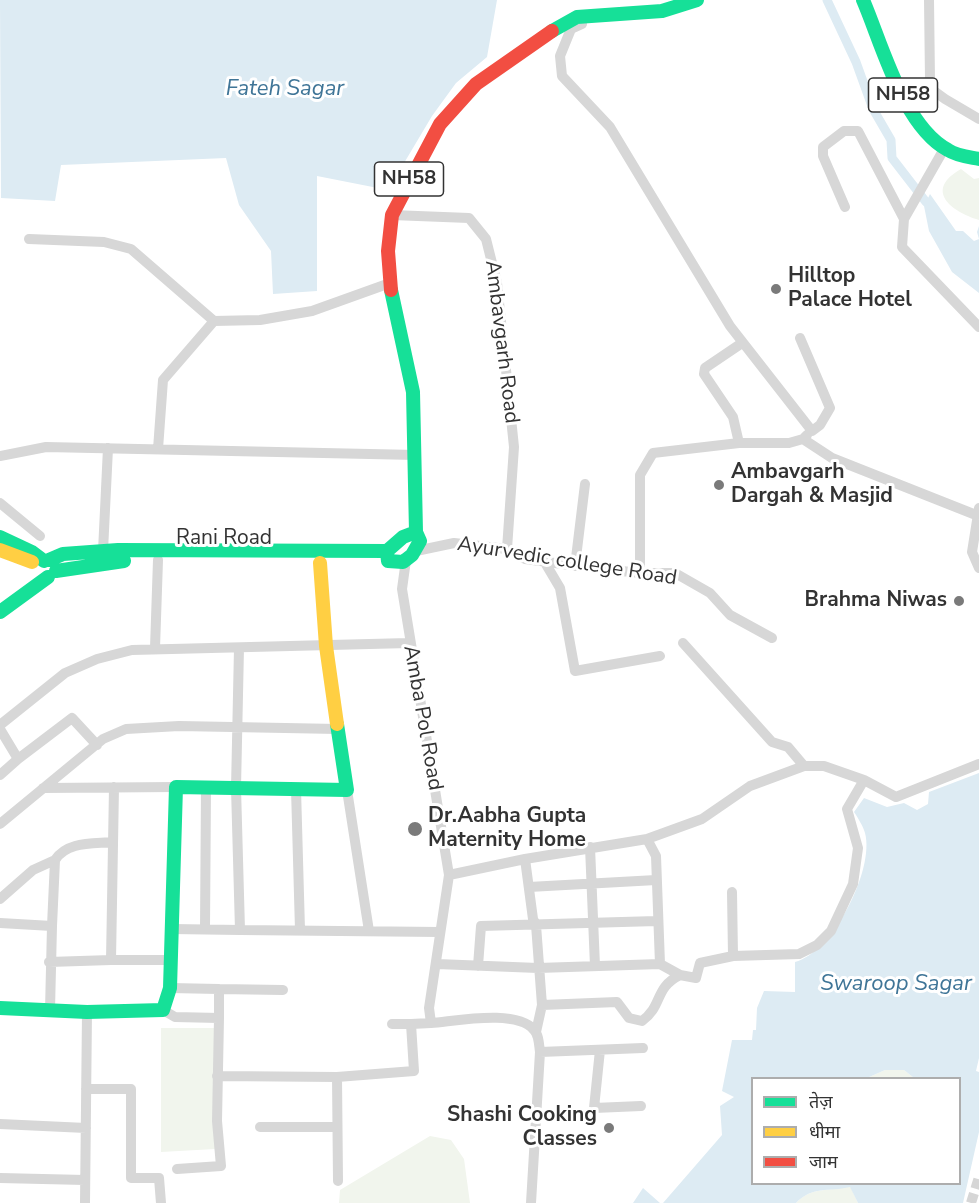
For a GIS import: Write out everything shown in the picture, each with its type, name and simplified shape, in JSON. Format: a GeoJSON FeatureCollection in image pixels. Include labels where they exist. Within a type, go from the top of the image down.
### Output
{"type":"FeatureCollection","features":[{"type":"Feature","properties":{"kind":"main road","name":"NH58"},"geometry":{"type":"LineString","coordinates":[[405,558],[420,541],[416,532],[413,392],[390,283],[388,251],[392,214],[440,124],[476,84],[549,32],[577,17],[662,11],[697,0]]}},
{"type":"Feature","properties":{"kind":"main road","name":"NH58"},"geometry":{"type":"LineString","coordinates":[[863,0],[877,30],[894,83],[926,130],[944,149]]}},
{"type":"Feature","properties":{"kind":"main road"},"geometry":{"type":"LineString","coordinates":[[944,149],[979,159]]}},
{"type":"Feature","properties":{"kind":"main road"},"geometry":{"type":"LineString","coordinates":[[0,597],[63,554],[103,551],[387,551],[403,537],[416,532]]}},
{"type":"Feature","properties":{"kind":"main road"},"geometry":{"type":"LineString","coordinates":[[0,537],[32,552],[46,567]]}},
{"type":"Feature","properties":{"kind":"main road","name":"Rani Road"},"geometry":{"type":"LineString","coordinates":[[0,550],[46,567],[158,560],[264,559],[320,563],[405,558]]}},
{"type":"Feature","properties":{"kind":"main road"},"geometry":{"type":"LineString","coordinates":[[387,551],[387,559],[405,558]]}},
{"type":"Feature","properties":{"kind":"main road"},"geometry":{"type":"LineString","coordinates":[[0,1008],[87,1012],[163,1010],[171,988],[176,787],[347,790],[326,646],[320,563]]}},
{"type":"Feature","properties":{"kind":"main road","name":"Rani Road"},"geometry":{"type":"LineString","coordinates":[[0,612],[46,567]]}},
{"type":"Feature","properties":{"kind":"street"},"geometry":{"type":"LineString","coordinates":[[929,0],[930,80],[934,90],[979,119]]}},
{"type":"Feature","properties":{"kind":"street"},"geometry":{"type":"LineString","coordinates":[[602,15],[571,29],[560,56],[562,76],[610,128],[742,343],[812,431]]}},
{"type":"Feature","properties":{"kind":"street"},"geometry":{"type":"LineString","coordinates":[[845,207],[823,156],[823,147],[844,131],[858,130],[907,215]]}},
{"type":"Feature","properties":{"kind":"street"},"geometry":{"type":"LineString","coordinates":[[944,149],[928,182],[907,215],[902,247],[979,327]]}},
{"type":"Feature","properties":{"kind":"street","name":"Ambavgarh Road"},"geometry":{"type":"LineString","coordinates":[[392,214],[469,218],[486,239],[497,283],[514,447],[507,549]]}},
{"type":"Feature","properties":{"kind":"street"},"geometry":{"type":"LineString","coordinates":[[29,239],[105,242],[131,249],[214,321],[260,320],[312,311],[390,283]]}},
{"type":"Feature","properties":{"kind":"street"},"geometry":{"type":"LineString","coordinates":[[158,449],[163,380],[214,321]]}},
{"type":"Feature","properties":{"kind":"street"},"geometry":{"type":"LineString","coordinates":[[640,573],[640,474],[653,453],[740,443],[789,443],[803,439],[820,425],[830,408],[800,338]]}},
{"type":"Feature","properties":{"kind":"street"},"geometry":{"type":"LineString","coordinates":[[740,443],[733,417],[704,374],[705,368],[742,343]]}},
{"type":"Feature","properties":{"kind":"street"},"geometry":{"type":"LineString","coordinates":[[803,439],[832,458],[977,512],[972,552],[979,568]]}},
{"type":"Feature","properties":{"kind":"street"},"geometry":{"type":"LineString","coordinates":[[0,456],[46,447],[416,455]]}},
{"type":"Feature","properties":{"kind":"street"},"geometry":{"type":"LineString","coordinates":[[103,551],[108,448]]}},
{"type":"Feature","properties":{"kind":"street"},"geometry":{"type":"LineString","coordinates":[[575,566],[585,484]]}},
{"type":"Feature","properties":{"kind":"street"},"geometry":{"type":"LineString","coordinates":[[0,503],[40,536]]}},
{"type":"Feature","properties":{"kind":"street","name":"Ayurvedic college Road"},"geometry":{"type":"LineString","coordinates":[[405,558],[454,543],[507,549],[525,558],[575,566],[640,573],[675,573],[710,593],[730,615],[772,638]]}},
{"type":"Feature","properties":{"kind":"street","name":"Amba Pol Road"},"geometry":{"type":"LineString","coordinates":[[405,558],[402,589],[409,643],[449,875],[429,1008],[431,1023]]}},
{"type":"Feature","properties":{"kind":"street"},"geometry":{"type":"LineString","coordinates":[[155,648],[158,560]]}},
{"type":"Feature","properties":{"kind":"street"},"geometry":{"type":"LineString","coordinates":[[544,561],[560,588],[575,671],[660,656]]}},
{"type":"Feature","properties":{"kind":"street"},"geometry":{"type":"LineString","coordinates":[[0,725],[65,673],[97,659],[132,650],[409,643]]}},
{"type":"Feature","properties":{"kind":"street"},"geometry":{"type":"LineString","coordinates":[[683,643],[772,742],[788,747],[804,766]]}},
{"type":"Feature","properties":{"kind":"street"},"geometry":{"type":"LineString","coordinates":[[239,648],[236,788],[240,930]]}},
{"type":"Feature","properties":{"kind":"street"},"geometry":{"type":"LineString","coordinates":[[0,775],[72,718],[97,745]]}},
{"type":"Feature","properties":{"kind":"street"},"geometry":{"type":"LineString","coordinates":[[0,824],[97,745],[126,729],[179,726],[338,729]]}},
{"type":"Feature","properties":{"kind":"street"},"geometry":{"type":"LineString","coordinates":[[0,729],[18,759]]}},
{"type":"Feature","properties":{"kind":"street"},"geometry":{"type":"LineString","coordinates":[[449,875],[525,859],[647,839],[702,819],[750,786],[804,766],[824,766],[864,780],[896,797],[979,764]]}},
{"type":"Feature","properties":{"kind":"street"},"geometry":{"type":"LineString","coordinates":[[437,964],[538,968],[660,964],[680,975],[696,978],[700,963],[733,956],[799,954],[817,945],[831,931],[853,884],[858,848],[847,809],[864,780]]}},
{"type":"Feature","properties":{"kind":"street"},"geometry":{"type":"LineString","coordinates":[[111,960],[114,787]]}},
{"type":"Feature","properties":{"kind":"street"},"geometry":{"type":"LineString","coordinates":[[43,788],[176,787]]}},
{"type":"Feature","properties":{"kind":"street"},"geometry":{"type":"LineString","coordinates":[[205,929],[206,788]]}},
{"type":"Feature","properties":{"kind":"street"},"geometry":{"type":"LineString","coordinates":[[296,789],[300,930]]}},
{"type":"Feature","properties":{"kind":"street"},"geometry":{"type":"LineString","coordinates":[[347,790],[369,931]]}},
{"type":"Feature","properties":{"kind":"street"},"geometry":{"type":"LineString","coordinates":[[647,839],[656,856],[660,964]]}},
{"type":"Feature","properties":{"kind":"street"},"geometry":{"type":"LineString","coordinates":[[50,1010],[49,962],[55,860],[60,852],[74,846],[113,842]]}},
{"type":"Feature","properties":{"kind":"street"},"geometry":{"type":"LineString","coordinates":[[590,848],[595,966]]}},
{"type":"Feature","properties":{"kind":"street"},"geometry":{"type":"LineString","coordinates":[[525,859],[536,925],[542,1005],[536,1032],[540,1052],[531,1203]]}},
{"type":"Feature","properties":{"kind":"street"},"geometry":{"type":"LineString","coordinates":[[0,899],[33,870],[55,860]]}},
{"type":"Feature","properties":{"kind":"street"},"geometry":{"type":"LineString","coordinates":[[529,887],[656,880]]}},
{"type":"Feature","properties":{"kind":"street"},"geometry":{"type":"LineString","coordinates":[[732,892],[733,956]]}},
{"type":"Feature","properties":{"kind":"street"},"geometry":{"type":"LineString","coordinates":[[478,966],[481,926],[657,921]]}},
{"type":"Feature","properties":{"kind":"street"},"geometry":{"type":"LineString","coordinates":[[0,922],[52,926]]}},
{"type":"Feature","properties":{"kind":"street"},"geometry":{"type":"LineString","coordinates":[[172,929],[440,932]]}},
{"type":"Feature","properties":{"kind":"street"},"geometry":{"type":"LineString","coordinates":[[49,962],[170,960]]}},
{"type":"Feature","properties":{"kind":"street"},"geometry":{"type":"LineString","coordinates":[[542,1005],[617,1002],[629,1018],[642,1021],[652,1014],[666,982],[680,975]]}},
{"type":"Feature","properties":{"kind":"street"},"geometry":{"type":"LineString","coordinates":[[171,988],[284,990]]}},
{"type":"Feature","properties":{"kind":"street"},"geometry":{"type":"LineString","coordinates":[[177,1170],[221,1166],[217,1121],[219,989]]}},
{"type":"Feature","properties":{"kind":"street"},"geometry":{"type":"LineString","coordinates":[[163,1010],[175,1017],[219,1018]]}},
{"type":"Feature","properties":{"kind":"street"},"geometry":{"type":"LineString","coordinates":[[85,1203],[87,1012]]}},
{"type":"Feature","properties":{"kind":"street"},"geometry":{"type":"LineString","coordinates":[[392,1024],[505,1018],[525,1021],[536,1032]]}},
{"type":"Feature","properties":{"kind":"street"},"geometry":{"type":"LineString","coordinates":[[218,1076],[337,1077],[414,1071],[411,1024]]}},
{"type":"Feature","properties":{"kind":"street"},"geometry":{"type":"LineString","coordinates":[[540,1052],[643,1048]]}},
{"type":"Feature","properties":{"kind":"street"},"geometry":{"type":"LineString","coordinates":[[600,1050],[594,1108],[642,1106]]}},
{"type":"Feature","properties":{"kind":"street"},"geometry":{"type":"LineString","coordinates":[[337,1077],[338,1181]]}},
{"type":"Feature","properties":{"kind":"street"},"geometry":{"type":"LineString","coordinates":[[86,1089],[131,1089],[131,1178],[159,1178],[161,1203]]}},
{"type":"Feature","properties":{"kind":"street"},"geometry":{"type":"LineString","coordinates":[[0,1124],[86,1128]]}},
{"type":"Feature","properties":{"kind":"street"},"geometry":{"type":"LineString","coordinates":[[260,1127],[337,1127]]}},
{"type":"Feature","properties":{"kind":"street"},"geometry":{"type":"LineString","coordinates":[[0,1178],[85,1180]]}},
{"type":"Feature","properties":{"kind":"shaded area"},"geometry":{"type":"Polygon","coordinates":[[[961,169],[974,179],[979,178],[979,220],[959,211],[945,199],[944,185],[961,169]]]}},
{"type":"Feature","properties":{"kind":"shaded area"},"geometry":{"type":"Polygon","coordinates":[[[161,1028],[215,1028],[215,1149],[161,1152],[161,1028]]]}},
{"type":"Feature","properties":{"kind":"shaded area"},"geometry":{"type":"Polygon","coordinates":[[[885,1070],[904,1070],[913,1077],[869,1077],[885,1070]]]}},
{"type":"Feature","properties":{"kind":"shaded area"},"geometry":{"type":"Polygon","coordinates":[[[430,1136],[451,1140],[464,1159],[470,1203],[339,1203],[340,1190],[430,1136]]]}},
{"type":"Feature","properties":{"kind":"shaded area"},"geometry":{"type":"Polygon","coordinates":[[[850,1186],[858,1203],[796,1203],[814,1192],[850,1186]]]}},
{"type":"Feature","properties":{"kind":"water","name":"Fateh Sagar"},"geometry":{"type":"Polygon","coordinates":[[[0,0],[497,0],[487,57],[456,83],[432,116],[388,190],[317,176],[317,291],[273,294],[271,251],[239,205],[226,158],[61,165],[55,201],[1,198],[0,0]]]}},
{"type":"Feature","properties":{"kind":"water"},"geometry":{"type":"Polygon","coordinates":[[[930,194],[956,231],[963,231],[974,241],[979,239],[979,293],[952,272],[929,231],[924,206],[930,194]]]}},
{"type":"Feature","properties":{"kind":"water","name":"Swaroop Sagar"},"geometry":{"type":"Polygon","coordinates":[[[979,773],[979,1058],[976,1071],[979,1072],[979,1132],[963,1203],[858,1203],[850,1187],[814,1192],[796,1203],[663,1203],[722,1135],[720,1106],[734,1097],[722,1091],[732,1040],[752,1040],[753,1030],[756,1030],[757,1008],[764,991],[795,992],[795,962],[809,955],[823,943],[848,908],[857,888],[866,849],[865,833],[854,812],[864,798],[887,807],[904,803],[917,810],[928,804],[929,792],[979,773]]]}},
{"type":"Feature","properties":{"kind":"water"},"geometry":{"type":"Polygon","coordinates":[[[643,1188],[660,1203],[633,1203],[643,1188]]]}},
{"type":"Feature","properties":{"kind":"waterway"},"geometry":{"type":"LineString","coordinates":[[827,0],[856,62],[873,109],[891,140],[892,158],[926,202]]}},
{"type":"Feature","properties":{"kind":"tunnel"},"geometry":{"type":"LineString","coordinates":[[971,1203],[979,1177]]}},
{"type":"Feature","properties":{"kind":"traffic: fast"},"geometry":{"type":"LineString","coordinates":[[552,31],[577,17],[662,11],[697,0]]}},
{"type":"Feature","properties":{"kind":"traffic: fast"},"geometry":{"type":"LineString","coordinates":[[863,0],[886,60],[906,104],[918,123],[948,150],[979,159]]}},
{"type":"Feature","properties":{"kind":"traffic: fast"},"geometry":{"type":"LineString","coordinates":[[387,551],[388,561],[403,562],[412,555],[420,541],[416,532],[413,392],[391,290]]}},
{"type":"Feature","properties":{"kind":"traffic: fast"},"geometry":{"type":"LineString","coordinates":[[49,560],[63,554],[118,550],[387,551],[403,537],[416,532]]}},
{"type":"Feature","properties":{"kind":"traffic: fast"},"geometry":{"type":"LineString","coordinates":[[0,537],[32,552],[44,561]]}},
{"type":"Feature","properties":{"kind":"traffic: fast"},"geometry":{"type":"LineString","coordinates":[[56,571],[124,561]]}},
{"type":"Feature","properties":{"kind":"traffic: fast"},"geometry":{"type":"LineString","coordinates":[[0,612],[48,577]]}},
{"type":"Feature","properties":{"kind":"traffic: fast"},"geometry":{"type":"LineString","coordinates":[[0,1008],[87,1012],[163,1010],[170,988],[176,787],[347,790],[337,724]]}},
{"type":"Feature","properties":{"kind":"traffic: slow"},"geometry":{"type":"LineString","coordinates":[[0,550],[32,562]]}},
{"type":"Feature","properties":{"kind":"traffic: slow"},"geometry":{"type":"LineString","coordinates":[[320,563],[326,646],[337,724]]}},
{"type":"Feature","properties":{"kind":"traffic: jam"},"geometry":{"type":"LineString","coordinates":[[391,290],[388,251],[392,215],[440,124],[476,84],[552,31]]}},
{"type":"Feature","properties":{"kind":"place","name":"Hilltop Palace Hotel"},"geometry":{"type":"Point","coordinates":[776,289]}},
{"type":"Feature","properties":{"kind":"place","name":"Ambavgarh Dargah & Masjid"},"geometry":{"type":"Point","coordinates":[719,485]}},
{"type":"Feature","properties":{"kind":"place","name":"Brahma Niwas"},"geometry":{"type":"Point","coordinates":[959,601]}},
{"type":"Feature","properties":{"kind":"place","name":"Dr.Aabha Gupta Maternity Home"},"geometry":{"type":"Point","coordinates":[415,829]}},
{"type":"Feature","properties":{"kind":"place","name":"Shashi Cooking Classes"},"geometry":{"type":"Point","coordinates":[609,1128]}}]}
